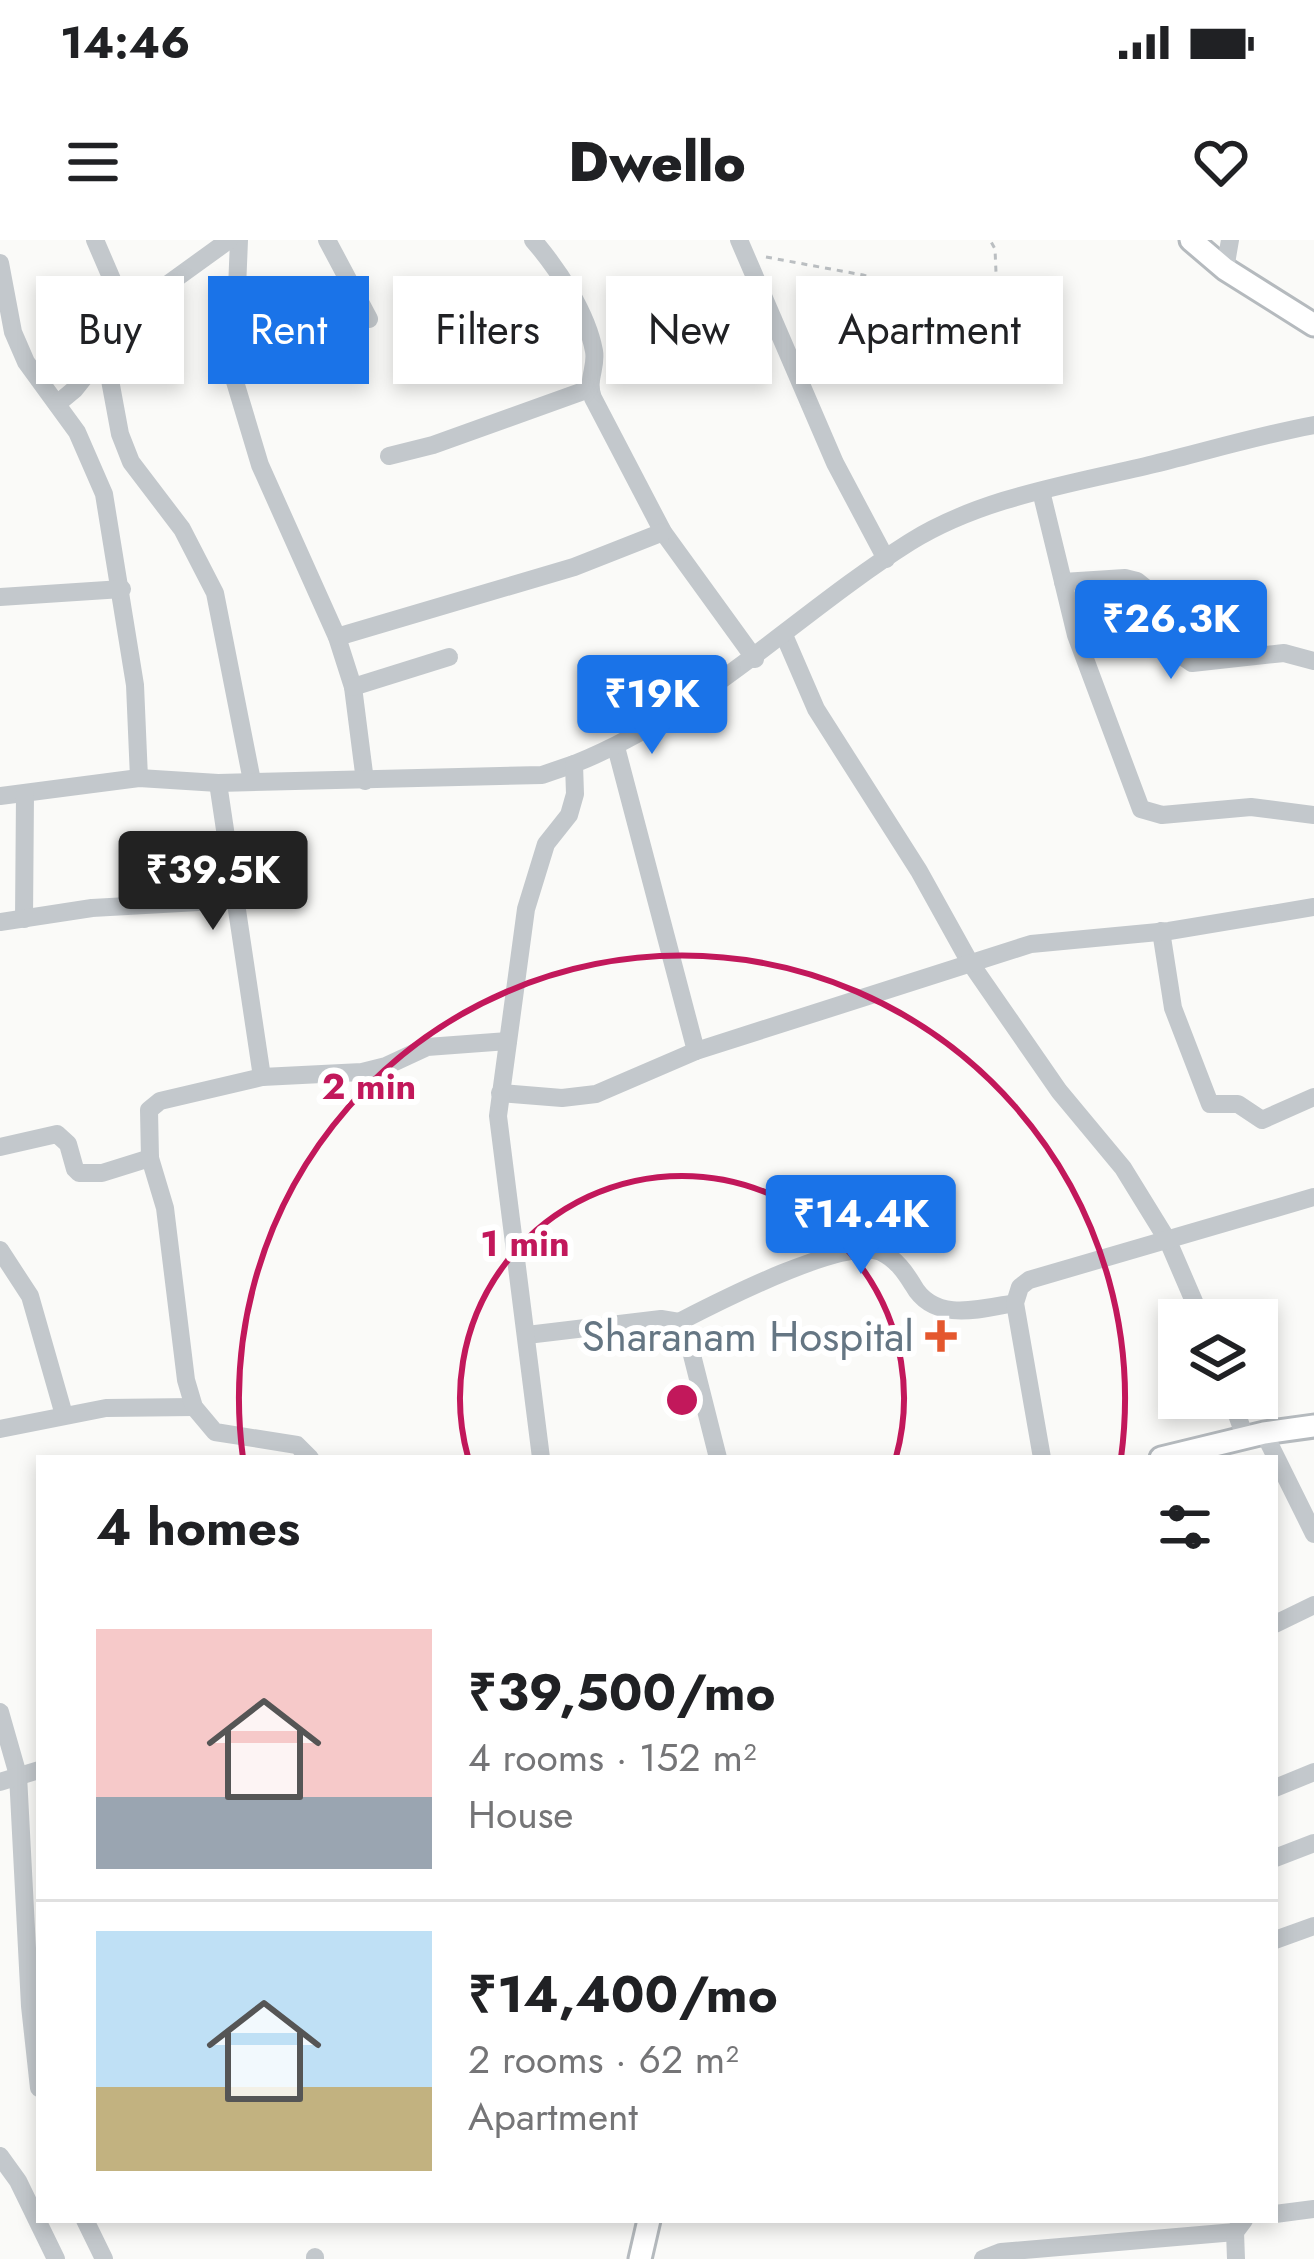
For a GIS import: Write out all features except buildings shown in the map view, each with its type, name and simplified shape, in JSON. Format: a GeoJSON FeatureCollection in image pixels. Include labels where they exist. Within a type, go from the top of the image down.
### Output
{"type":"FeatureCollection","features":[{"type":"Feature","properties":{"kind":"main road"},"geometry":{"type":"LineString","coordinates":[[1191,240],[1225,268],[1314,325]]}},
{"type":"Feature","properties":{"kind":"main road"},"geometry":{"type":"LineString","coordinates":[[1173,1455],[1314,1426]]}},
{"type":"Feature","properties":{"kind":"main road"},"geometry":{"type":"LineString","coordinates":[[640,2259],[648,2223]]}},
{"type":"Feature","properties":{"kind":"street"},"geometry":{"type":"LineString","coordinates":[[95,240],[110,276]]}},
{"type":"Feature","properties":{"kind":"street"},"geometry":{"type":"LineString","coordinates":[[179,276],[229,240]]}},
{"type":"Feature","properties":{"kind":"street"},"geometry":{"type":"LineString","coordinates":[[239,240],[237,289],[226,306],[224,321],[226,356],[260,465],[337,637],[353,687],[365,781]]}},
{"type":"Feature","properties":{"kind":"street"},"geometry":{"type":"LineString","coordinates":[[327,240],[370,319]]}},
{"type":"Feature","properties":{"kind":"street"},"geometry":{"type":"LineString","coordinates":[[533,240],[560,275],[586,328],[595,354],[590,389],[663,532],[755,659]]}},
{"type":"Feature","properties":{"kind":"street"},"geometry":{"type":"LineString","coordinates":[[740,240],[835,463],[886,559]]}},
{"type":"Feature","properties":{"kind":"street"},"geometry":{"type":"LineString","coordinates":[[1225,268],[1230,240]]}},
{"type":"Feature","properties":{"kind":"street"},"geometry":{"type":"LineString","coordinates":[[0,263],[13,332],[33,375],[77,433],[98,478],[122,589],[135,686],[139,778]]}},
{"type":"Feature","properties":{"kind":"street"},"geometry":{"type":"LineString","coordinates":[[57,404],[79,384]]}},
{"type":"Feature","properties":{"kind":"street"},"geometry":{"type":"LineString","coordinates":[[111,384],[120,434],[131,462],[182,529],[215,593],[252,782]]}},
{"type":"Feature","properties":{"kind":"street"},"geometry":{"type":"LineString","coordinates":[[389,456],[590,389]]}},
{"type":"Feature","properties":{"kind":"street"},"geometry":{"type":"LineString","coordinates":[[0,796],[139,778],[218,783],[542,775],[616,747],[755,659],[826,599],[915,539],[1009,499],[1314,425]]}},
{"type":"Feature","properties":{"kind":"street"},"geometry":{"type":"LineString","coordinates":[[1041,491],[1101,708],[1141,809],[1162,815],[1251,807],[1314,814]]}},
{"type":"Feature","properties":{"kind":"street"},"geometry":{"type":"LineString","coordinates":[[337,637],[574,567],[663,532]]}},
{"type":"Feature","properties":{"kind":"street"},"geometry":{"type":"LineString","coordinates":[[1063,581],[1137,581],[1147,589],[1179,654],[1192,663],[1284,653],[1314,661]]}},
{"type":"Feature","properties":{"kind":"street"},"geometry":{"type":"LineString","coordinates":[[0,597],[122,589]]}},
{"type":"Feature","properties":{"kind":"street"},"geometry":{"type":"LineString","coordinates":[[784,635],[816,709],[919,871],[969,961],[1058,1091],[1123,1168],[1168,1241],[1193,1299]]}},
{"type":"Feature","properties":{"kind":"street"},"geometry":{"type":"LineString","coordinates":[[353,687],[449,657]]}},
{"type":"Feature","properties":{"kind":"street"},"geometry":{"type":"LineString","coordinates":[[616,747],[696,1051]]}},
{"type":"Feature","properties":{"kind":"street"},"geometry":{"type":"LineString","coordinates":[[541,1455],[500,1145],[500,1093],[526,909],[546,844],[569,815],[575,794],[574,764]]}},
{"type":"Feature","properties":{"kind":"street"},"geometry":{"type":"LineString","coordinates":[[218,783],[262,1076]]}},
{"type":"Feature","properties":{"kind":"street"},"geometry":{"type":"LineString","coordinates":[[24,919],[25,794]]}},
{"type":"Feature","properties":{"kind":"street"},"geometry":{"type":"LineString","coordinates":[[0,922],[92,908],[234,900]]}},
{"type":"Feature","properties":{"kind":"street"},"geometry":{"type":"LineString","coordinates":[[500,1093],[562,1098],[596,1094],[696,1051],[1031,944],[1161,931],[1314,907]]}},
{"type":"Feature","properties":{"kind":"street"},"geometry":{"type":"LineString","coordinates":[[1161,931],[1173,1008],[1210,1104],[1238,1104],[1262,1120],[1314,1097]]}},
{"type":"Feature","properties":{"kind":"street"},"geometry":{"type":"LineString","coordinates":[[307,1455],[296,1445],[215,1432],[194,1407],[180,1342],[165,1208],[150,1158],[149,1110],[160,1101],[262,1076],[362,1072],[428,1047],[508,1041]]}},
{"type":"Feature","properties":{"kind":"street"},"geometry":{"type":"LineString","coordinates":[[0,1147],[57,1134],[68,1144],[75,1169],[89,1174],[150,1158]]}},
{"type":"Feature","properties":{"kind":"street"},"geometry":{"type":"LineString","coordinates":[[1041,1455],[1015,1303],[1020,1287],[1029,1280],[1314,1197]]}},
{"type":"Feature","properties":{"kind":"street"},"geometry":{"type":"LineString","coordinates":[[0,1250],[30,1296],[64,1414]]}},
{"type":"Feature","properties":{"kind":"street"},"geometry":{"type":"LineString","coordinates":[[527,1335],[661,1319],[679,1322],[746,1287],[847,1251],[868,1250],[896,1262],[922,1299],[942,1309],[962,1312],[1015,1303]]}},
{"type":"Feature","properties":{"kind":"street"},"geometry":{"type":"LineString","coordinates":[[679,1322],[690,1347],[717,1455]]}},
{"type":"Feature","properties":{"kind":"street"},"geometry":{"type":"LineString","coordinates":[[0,1429],[106,1408],[194,1407]]}},
{"type":"Feature","properties":{"kind":"street"},"geometry":{"type":"LineString","coordinates":[[1245,1419],[1267,1455]]}},
{"type":"Feature","properties":{"kind":"street"},"geometry":{"type":"LineString","coordinates":[[1278,1474],[1314,1534]]}},
{"type":"Feature","properties":{"kind":"street"},"geometry":{"type":"LineString","coordinates":[[1278,1623],[1314,1605]]}},
{"type":"Feature","properties":{"kind":"street"},"geometry":{"type":"LineString","coordinates":[[0,1712],[27,1887],[29,2006],[36,2063]]}},
{"type":"Feature","properties":{"kind":"street"},"geometry":{"type":"LineString","coordinates":[[1278,1787],[1314,1772]]}},
{"type":"Feature","properties":{"kind":"street"},"geometry":{"type":"LineString","coordinates":[[1278,1857],[1314,1843]]}},
{"type":"Feature","properties":{"kind":"street"},"geometry":{"type":"LineString","coordinates":[[1278,1939],[1314,1927]]}},
{"type":"Feature","properties":{"kind":"street"},"geometry":{"type":"LineString","coordinates":[[0,2156],[36,2218]]}},
{"type":"Feature","properties":{"kind":"street"},"geometry":{"type":"LineString","coordinates":[[1278,2214],[1314,2209]]}},
{"type":"Feature","properties":{"kind":"street"},"geometry":{"type":"LineString","coordinates":[[38,2223],[56,2259]]}},
{"type":"Feature","properties":{"kind":"street"},"geometry":{"type":"LineString","coordinates":[[86,2223],[104,2259]]}},
{"type":"Feature","properties":{"kind":"street"},"geometry":{"type":"LineString","coordinates":[[983,2259],[1001,2252],[1240,2226],[1236,2259]]}},
{"type":"Feature","properties":{"kind":"path"},"geometry":{"type":"LineString","coordinates":[[748,262],[767,257],[791,259],[947,301],[984,305],[997,296],[997,262],[990,240]]}},
{"type":"Feature","properties":{"kind":"place","name":"Sharanam Hospital"},"geometry":{"type":"Point","coordinates":[941,1336]}}]}
